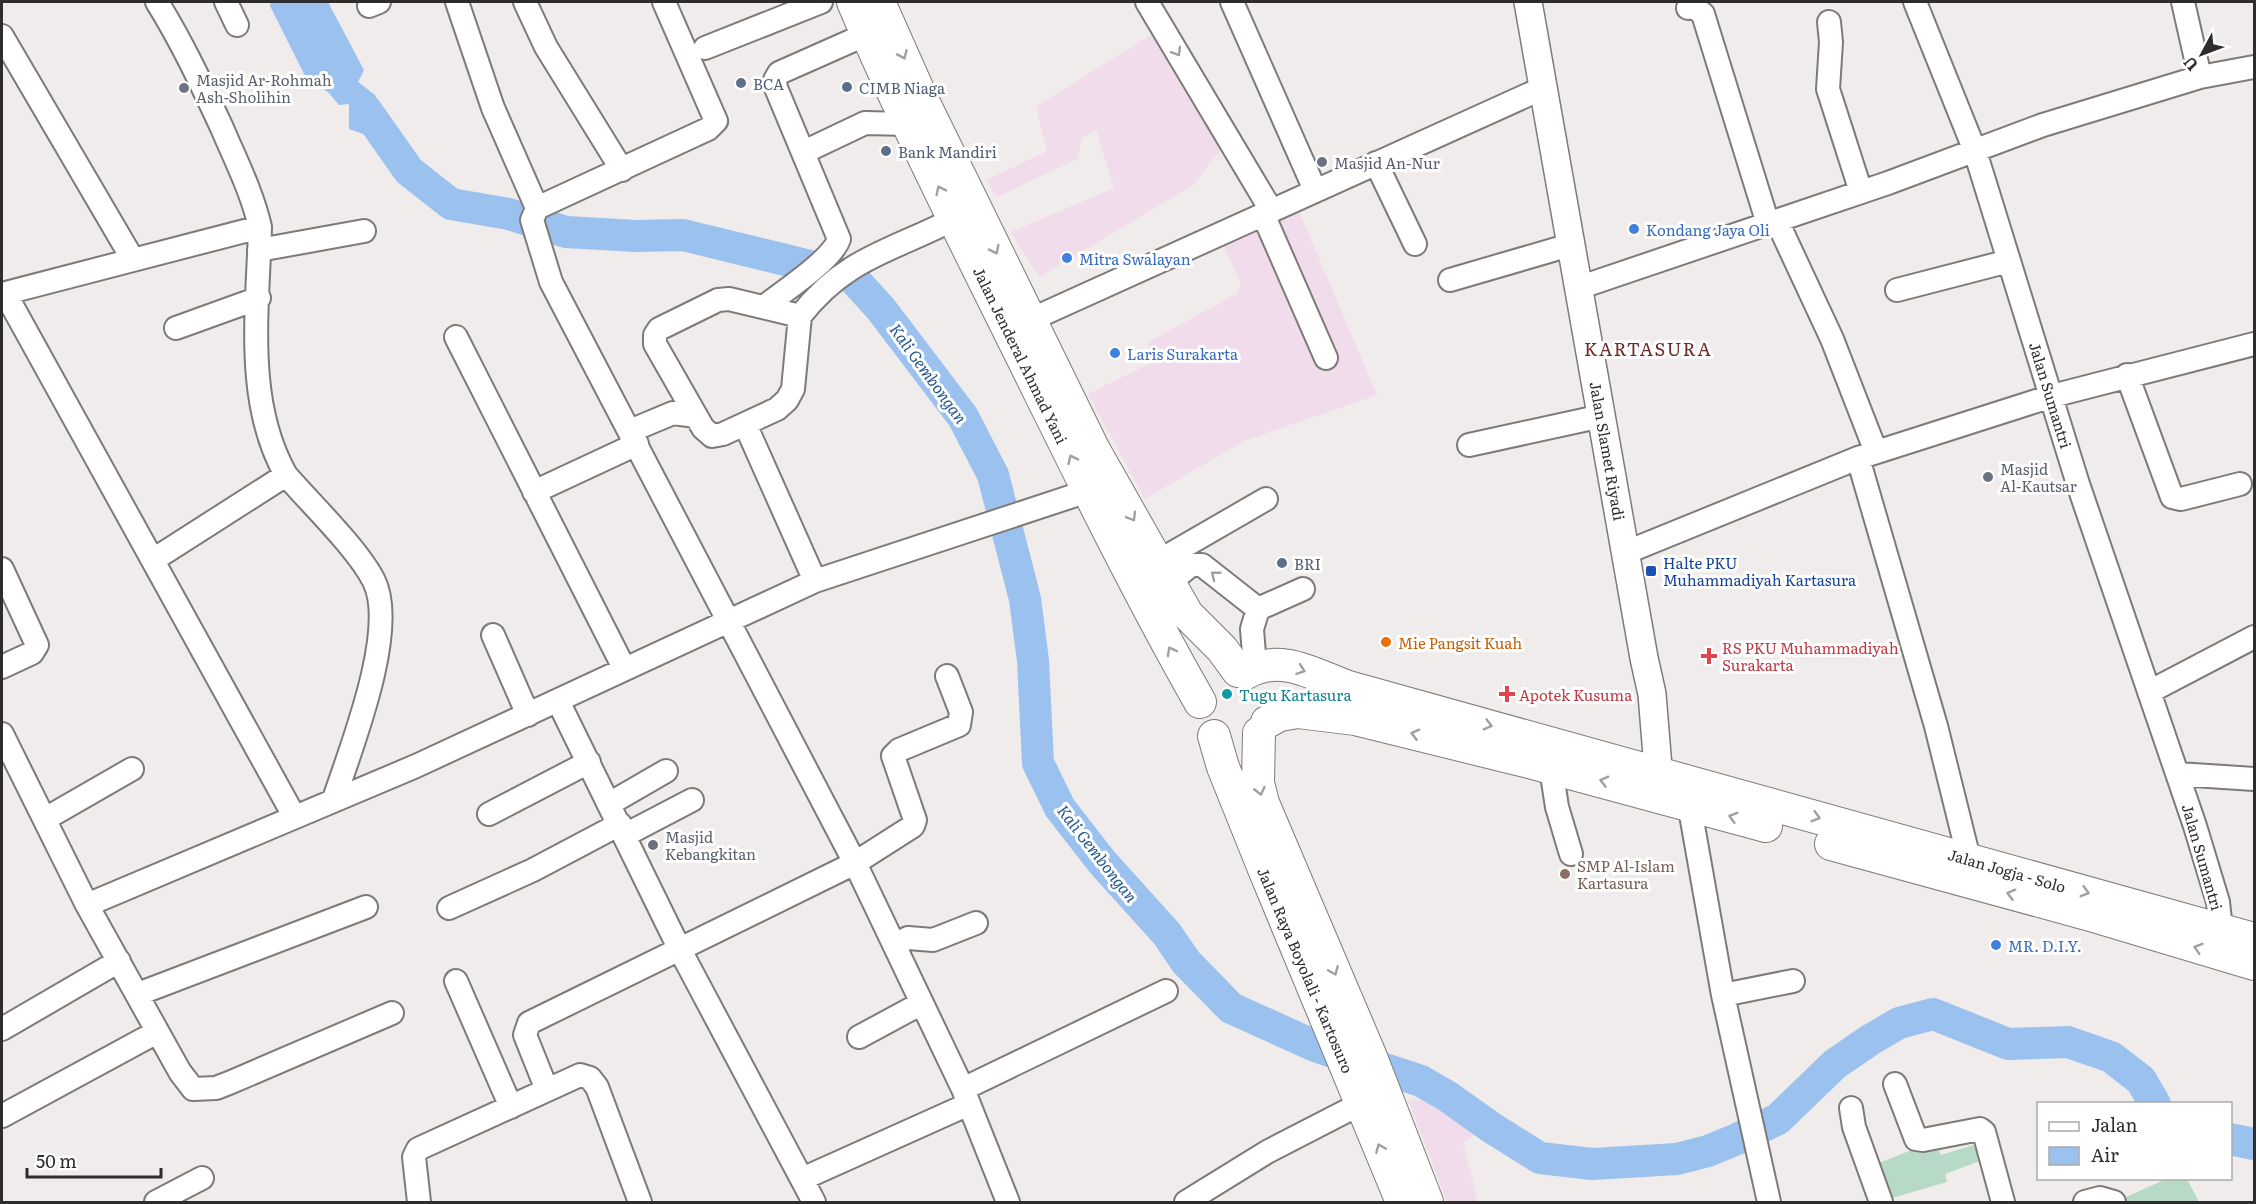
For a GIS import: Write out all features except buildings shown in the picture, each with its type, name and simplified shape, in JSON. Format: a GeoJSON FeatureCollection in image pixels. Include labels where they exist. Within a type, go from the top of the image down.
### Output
{"type":"FeatureCollection","features":[{"type":"Feature","properties":{"kind":"highway","name":"Jalan Jenderal Ahmad Yani"},"geometry":{"type":"LineString","coordinates":[[853,2],[908,124],[1088,491],[1142,599],[1200,702]]}},
{"type":"Feature","properties":{"kind":"highway","name":"Jalan Jenderal Ahmad Yani"},"geometry":{"type":"LineString","coordinates":[[879,2],[922,101],[1094,450],[1187,614],[1246,671]]}},
{"type":"Feature","properties":{"kind":"highway"},"geometry":{"type":"LineString","coordinates":[[1274,662],[1674,788],[1551,768],[1333,715],[1288,713],[1263,728],[1248,741],[1234,743],[1214,736],[1202,721],[1200,702],[1210,681],[1223,674],[1246,671],[1274,662]]}},
{"type":"Feature","properties":{"kind":"highway"},"geometry":{"type":"LineString","coordinates":[[1246,671],[1255,677],[1268,693],[1270,702],[1263,728]]}},
{"type":"Feature","properties":{"kind":"highway","name":"Jalan Raya Boyolali - Kartosuro"},"geometry":{"type":"LineString","coordinates":[[1263,728],[1258,783],[1263,803],[1368,1083],[1402,1203]]}},
{"type":"Feature","properties":{"kind":"highway","name":"Jalan Raya Boyolali - Kartosuro"},"geometry":{"type":"LineString","coordinates":[[1214,736],[1223,767],[1338,1044],[1368,1083],[1427,1203]]}},
{"type":"Feature","properties":{"kind":"highway","name":"Jalan Jogja - Solo"},"geometry":{"type":"LineString","coordinates":[[1674,788],[1760,802],[2254,939]]}},
{"type":"Feature","properties":{"kind":"highway","name":"Jalan Jogja - Solo"},"geometry":{"type":"LineString","coordinates":[[1674,788],[1778,829],[2076,911],[2254,964]]}},
{"type":"Feature","properties":{"kind":"main road","name":"Jalan Slamet Riyadi"},"geometry":{"type":"LineString","coordinates":[[1528,2],[1644,658],[1674,788]]}},
{"type":"Feature","properties":{"kind":"street"},"geometry":{"type":"LineString","coordinates":[[157,2],[175,32],[244,177],[260,227],[259,393],[271,440],[286,475],[367,570],[380,600],[380,637],[357,731],[334,799]]}},
{"type":"Feature","properties":{"kind":"street"},"geometry":{"type":"LineString","coordinates":[[226,2],[237,25]]}},
{"type":"Feature","properties":{"kind":"street"},"geometry":{"type":"LineString","coordinates":[[457,2],[493,108],[534,214],[551,282],[855,863],[966,1097],[1008,1203]]}},
{"type":"Feature","properties":{"kind":"street"},"geometry":{"type":"LineString","coordinates":[[525,2],[546,47],[621,170]]}},
{"type":"Feature","properties":{"kind":"street"},"geometry":{"type":"LineString","coordinates":[[534,214],[708,129],[716,121],[664,2]]}},
{"type":"Feature","properties":{"kind":"street"},"geometry":{"type":"LineString","coordinates":[[705,48],[821,2]]}},
{"type":"Feature","properties":{"kind":"street"},"geometry":{"type":"LineString","coordinates":[[1147,2],[1267,212],[1326,358]]}},
{"type":"Feature","properties":{"kind":"street"},"geometry":{"type":"LineString","coordinates":[[1232,2],[1315,190]]}},
{"type":"Feature","properties":{"kind":"street","name":"Jalan Sumantri"},"geometry":{"type":"LineString","coordinates":[[1915,2],[1975,151],[2078,484],[2178,774],[2217,896],[2221,929]]}},
{"type":"Feature","properties":{"kind":"street"},"geometry":{"type":"LineString","coordinates":[[2183,2],[2200,77]]}},
{"type":"Feature","properties":{"kind":"street"},"geometry":{"type":"LineString","coordinates":[[1688,8],[1694,7],[1703,14],[1772,222],[1832,339],[1867,455],[1969,859]]}},
{"type":"Feature","properties":{"kind":"street"},"geometry":{"type":"LineString","coordinates":[[1829,22],[1831,42],[1828,89],[1861,192]]}},
{"type":"Feature","properties":{"kind":"street"},"geometry":{"type":"LineString","coordinates":[[765,306],[836,246],[838,234],[776,88],[777,77],[791,68],[867,34]]}},
{"type":"Feature","properties":{"kind":"street"},"geometry":{"type":"LineString","coordinates":[[2,36],[132,258]]}},
{"type":"Feature","properties":{"kind":"street"},"geometry":{"type":"LineString","coordinates":[[1578,288],[1861,192],[2101,106],[2200,77],[2254,68]]}},
{"type":"Feature","properties":{"kind":"street"},"geometry":{"type":"LineString","coordinates":[[1030,321],[1543,88]]}},
{"type":"Feature","properties":{"kind":"street"},"geometry":{"type":"LineString","coordinates":[[804,152],[866,123],[908,124]]}},
{"type":"Feature","properties":{"kind":"street"},"geometry":{"type":"LineString","coordinates":[[1376,163],[1415,244]]}},
{"type":"Feature","properties":{"kind":"street"},"geometry":{"type":"LineString","coordinates":[[800,316],[744,300],[718,300],[659,329],[655,335],[655,344],[703,428],[712,436],[723,434],[777,409],[794,389],[800,316],[825,288],[865,259],[954,219]]}},
{"type":"Feature","properties":{"kind":"street"},"geometry":{"type":"LineString","coordinates":[[260,227],[132,258],[3,294],[294,816]]}},
{"type":"Feature","properties":{"kind":"street"},"geometry":{"type":"LineString","coordinates":[[259,250],[364,231]]}},
{"type":"Feature","properties":{"kind":"street"},"geometry":{"type":"LineString","coordinates":[[1450,280],[1570,245]]}},
{"type":"Feature","properties":{"kind":"street"},"geometry":{"type":"LineString","coordinates":[[1897,290],[2009,261]]}},
{"type":"Feature","properties":{"kind":"street"},"geometry":{"type":"LineString","coordinates":[[176,328],[259,298]]}},
{"type":"Feature","properties":{"kind":"street"},"geometry":{"type":"LineString","coordinates":[[456,337],[624,668]]}},
{"type":"Feature","properties":{"kind":"street"},"geometry":{"type":"LineString","coordinates":[[1627,552],[1867,455],[2052,396],[2254,344]]}},
{"type":"Feature","properties":{"kind":"street"},"geometry":{"type":"LineString","coordinates":[[2127,375],[2172,498],[2181,499],[2240,484]]}},
{"type":"Feature","properties":{"kind":"street"},"geometry":{"type":"LineString","coordinates":[[534,492],[672,413],[696,416]]}},
{"type":"Feature","properties":{"kind":"street"},"geometry":{"type":"LineString","coordinates":[[1469,445],[1602,416]]}},
{"type":"Feature","properties":{"kind":"street"},"geometry":{"type":"LineString","coordinates":[[745,424],[815,581]]}},
{"type":"Feature","properties":{"kind":"street"},"geometry":{"type":"LineString","coordinates":[[153,560],[286,475]]}},
{"type":"Feature","properties":{"kind":"street"},"geometry":{"type":"LineString","coordinates":[[87,906],[528,715],[624,668],[815,581],[1088,491]]}},
{"type":"Feature","properties":{"kind":"street"},"geometry":{"type":"LineString","coordinates":[[1163,572],[1266,499]]}},
{"type":"Feature","properties":{"kind":"street"},"geometry":{"type":"LineString","coordinates":[[1163,572],[1191,565],[1202,565],[1258,609]]}},
{"type":"Feature","properties":{"kind":"street"},"geometry":{"type":"LineString","coordinates":[[2,569],[37,645],[32,653],[2,667]]}},
{"type":"Feature","properties":{"kind":"street"},"geometry":{"type":"LineString","coordinates":[[1246,671],[1252,629],[1258,609],[1303,589]]}},
{"type":"Feature","properties":{"kind":"street"},"geometry":{"type":"LineString","coordinates":[[493,635],[528,715]]}},
{"type":"Feature","properties":{"kind":"street"},"geometry":{"type":"LineString","coordinates":[[2150,692],[2254,637]]}},
{"type":"Feature","properties":{"kind":"street"},"geometry":{"type":"LineString","coordinates":[[547,1090],[525,1035],[529,1023],[855,863],[915,822],[893,756],[898,750],[959,725],[962,712],[947,676]]}},
{"type":"Feature","properties":{"kind":"street"},"geometry":{"type":"LineString","coordinates":[[558,701],[680,950],[814,1203]]}},
{"type":"Feature","properties":{"kind":"street"},"geometry":{"type":"LineString","coordinates":[[2,734],[87,906],[138,994],[157,1032],[186,1082],[193,1089],[216,1088],[392,1013]]}},
{"type":"Feature","properties":{"kind":"street"},"geometry":{"type":"LineString","coordinates":[[489,814],[589,762]]}},
{"type":"Feature","properties":{"kind":"street"},"geometry":{"type":"LineString","coordinates":[[1551,768],[1557,807],[1571,854]]}},
{"type":"Feature","properties":{"kind":"street"},"geometry":{"type":"LineString","coordinates":[[45,819],[132,769]]}},
{"type":"Feature","properties":{"kind":"street"},"geometry":{"type":"LineString","coordinates":[[609,804],[666,771]]}},
{"type":"Feature","properties":{"kind":"street"},"geometry":{"type":"LineString","coordinates":[[2178,774],[2254,778]]}},
{"type":"Feature","properties":{"kind":"street"},"geometry":{"type":"LineString","coordinates":[[1674,788],[1723,995],[1768,1203]]}},
{"type":"Feature","properties":{"kind":"street"},"geometry":{"type":"LineString","coordinates":[[449,908],[692,800]]}},
{"type":"Feature","properties":{"kind":"street"},"geometry":{"type":"LineString","coordinates":[[138,994],[366,907]]}},
{"type":"Feature","properties":{"kind":"street"},"geometry":{"type":"LineString","coordinates":[[894,945],[908,938],[921,942],[933,940],[976,922]]}},
{"type":"Feature","properties":{"kind":"street"},"geometry":{"type":"LineString","coordinates":[[2,1029],[119,961]]}},
{"type":"Feature","properties":{"kind":"street"},"geometry":{"type":"LineString","coordinates":[[456,981],[511,1107]]}},
{"type":"Feature","properties":{"kind":"street"},"geometry":{"type":"LineString","coordinates":[[1723,995],[1793,981]]}},
{"type":"Feature","properties":{"kind":"street"},"geometry":{"type":"LineString","coordinates":[[802,1179],[966,1097],[1166,991]]}},
{"type":"Feature","properties":{"kind":"street"},"geometry":{"type":"LineString","coordinates":[[860,1036],[922,1003]]}},
{"type":"Feature","properties":{"kind":"street"},"geometry":{"type":"LineString","coordinates":[[2,1116],[157,1032]]}},
{"type":"Feature","properties":{"kind":"street"},"geometry":{"type":"LineString","coordinates":[[419,1203],[414,1157],[418,1149],[580,1075],[594,1082],[633,1200]]}},
{"type":"Feature","properties":{"kind":"street"},"geometry":{"type":"LineString","coordinates":[[1186,1203],[1275,1148],[1368,1083]]}},
{"type":"Feature","properties":{"kind":"street"},"geometry":{"type":"LineString","coordinates":[[1895,1084],[1916,1139],[1980,1129],[1984,1132],[2003,1203]]}},
{"type":"Feature","properties":{"kind":"street"},"geometry":{"type":"LineString","coordinates":[[1851,1108],[1854,1127],[1881,1203]]}},
{"type":"Feature","properties":{"kind":"street"},"geometry":{"type":"LineString","coordinates":[[156,1203],[202,1178]]}},
{"type":"Feature","properties":{"kind":"street"},"geometry":{"type":"LineString","coordinates":[[2085,1203],[2100,1198],[2114,1203]]}},
{"type":"Feature","properties":{"kind":"shaded area"},"geometry":{"type":"Polygon","coordinates":[[[1160,29],[1224,146],[1193,185],[1039,277],[1011,232],[1114,188],[1096,129],[1082,138],[1077,159],[997,197],[987,180],[1047,151],[1036,107],[1160,29]]]}},
{"type":"Feature","properties":{"kind":"shaded area"},"geometry":{"type":"Polygon","coordinates":[[[1293,197],[1377,395],[1244,441],[1145,499],[1088,394],[1155,361],[1147,343],[1238,293],[1241,284],[1218,233],[1293,197]]]}},
{"type":"Feature","properties":{"kind":"shaded area"},"geometry":{"type":"Polygon","coordinates":[[[1408,1099],[1443,1102],[1480,1132],[1463,1142],[1478,1202],[1447,1202],[1408,1099]]]}},
{"type":"Feature","properties":{"kind":"green space"},"geometry":{"type":"Polygon","coordinates":[[[1935,1141],[1941,1155],[1974,1145],[1980,1161],[1945,1174],[1947,1182],[1885,1200],[1876,1164],[1935,1141]]]}},
{"type":"Feature","properties":{"kind":"green space"},"geometry":{"type":"Polygon","coordinates":[[[2164,1180],[2188,1180],[2199,1202],[2126,1202],[2124,1198],[2164,1180]]]}},
{"type":"Feature","properties":{"kind":"water"},"geometry":{"type":"Polygon","coordinates":[[[271,2],[328,2],[364,70],[358,82],[375,95],[392,144],[349,129],[349,104],[339,105],[329,93],[304,74],[270,6],[271,2]]]}},
{"type":"Feature","properties":{"kind":"waterway","name":"Kali Gembongan"},"geometry":{"type":"LineString","coordinates":[[366,110],[409,171],[451,204],[509,214],[566,232],[636,236],[683,235],[851,276],[881,309],[963,417],[993,475],[1025,599],[1033,661],[1038,763],[1060,808],[1102,862],[1167,934],[1186,962],[1231,1008],[1315,1046],[1421,1081],[1540,1158],[1592,1164],[1677,1159],[1708,1151],[1737,1139],[1778,1119],[1835,1064],[1870,1040],[1899,1023],[1933,1014],[2008,1044],[2068,1042],[2111,1057],[2141,1080],[2154,1102]]}},
{"type":"Feature","properties":{"kind":"waterway","name":"Kali Gembongan"},"geometry":{"type":"LineString","coordinates":[[2232,1139],[2254,1144]]}},
{"type":"Feature","properties":{"kind":"place","name":"BCA"},"geometry":{"type":"Point","coordinates":[741,83]}},
{"type":"Feature","properties":{"kind":"place","name":"CIMB Niaga"},"geometry":{"type":"Point","coordinates":[847,87]}},
{"type":"Feature","properties":{"kind":"place","name":"Masjid Ar-Rohmah Ash-Sholihin"},"geometry":{"type":"Point","coordinates":[184,88]}},
{"type":"Feature","properties":{"kind":"place","name":"Bank Mandiri"},"geometry":{"type":"Point","coordinates":[886,151]}},
{"type":"Feature","properties":{"kind":"place","name":"Masjid An-Nur"},"geometry":{"type":"Point","coordinates":[1322,162]}},
{"type":"Feature","properties":{"kind":"place","name":"Kondang Jaya Oli"},"geometry":{"type":"Point","coordinates":[1634,229]}},
{"type":"Feature","properties":{"kind":"place","name":"Mitra Swalayan"},"geometry":{"type":"Point","coordinates":[1067,258]}},
{"type":"Feature","properties":{"kind":"place","name":"Laris Surakarta"},"geometry":{"type":"Point","coordinates":[1115,353]}},
{"type":"Feature","properties":{"kind":"place","name":"Masjid Al-Kautsar"},"geometry":{"type":"Point","coordinates":[1988,477]}},
{"type":"Feature","properties":{"kind":"place","name":"BRI"},"geometry":{"type":"Point","coordinates":[1282,563]}},
{"type":"Feature","properties":{"kind":"place","name":"Halte PKU Muhammadiyah Kartasura"},"geometry":{"type":"Point","coordinates":[1651,571]}},
{"type":"Feature","properties":{"kind":"place","name":"Mie Pangsit Kuah"},"geometry":{"type":"Point","coordinates":[1386,642]}},
{"type":"Feature","properties":{"kind":"place","name":"RS PKU Muhammadiyah Surakarta"},"geometry":{"type":"Point","coordinates":[1709,656]}},
{"type":"Feature","properties":{"kind":"place","name":"Tugu Kartasura"},"geometry":{"type":"Point","coordinates":[1227,694]}},
{"type":"Feature","properties":{"kind":"place","name":"Apotek Kusuma"},"geometry":{"type":"Point","coordinates":[1507,694]}},
{"type":"Feature","properties":{"kind":"place","name":"Masjid Kebangkitan"},"geometry":{"type":"Point","coordinates":[653,845]}},
{"type":"Feature","properties":{"kind":"place","name":"SMP Al-Islam Kartasura"},"geometry":{"type":"Point","coordinates":[1565,874]}},
{"type":"Feature","properties":{"kind":"place","name":"MR. D.I.Y."},"geometry":{"type":"Point","coordinates":[1996,945]}},
{"type":"Feature","properties":{"kind":"district","name":"KARTASURA"},"geometry":{"type":"Point","coordinates":[1648,348]}}]}
